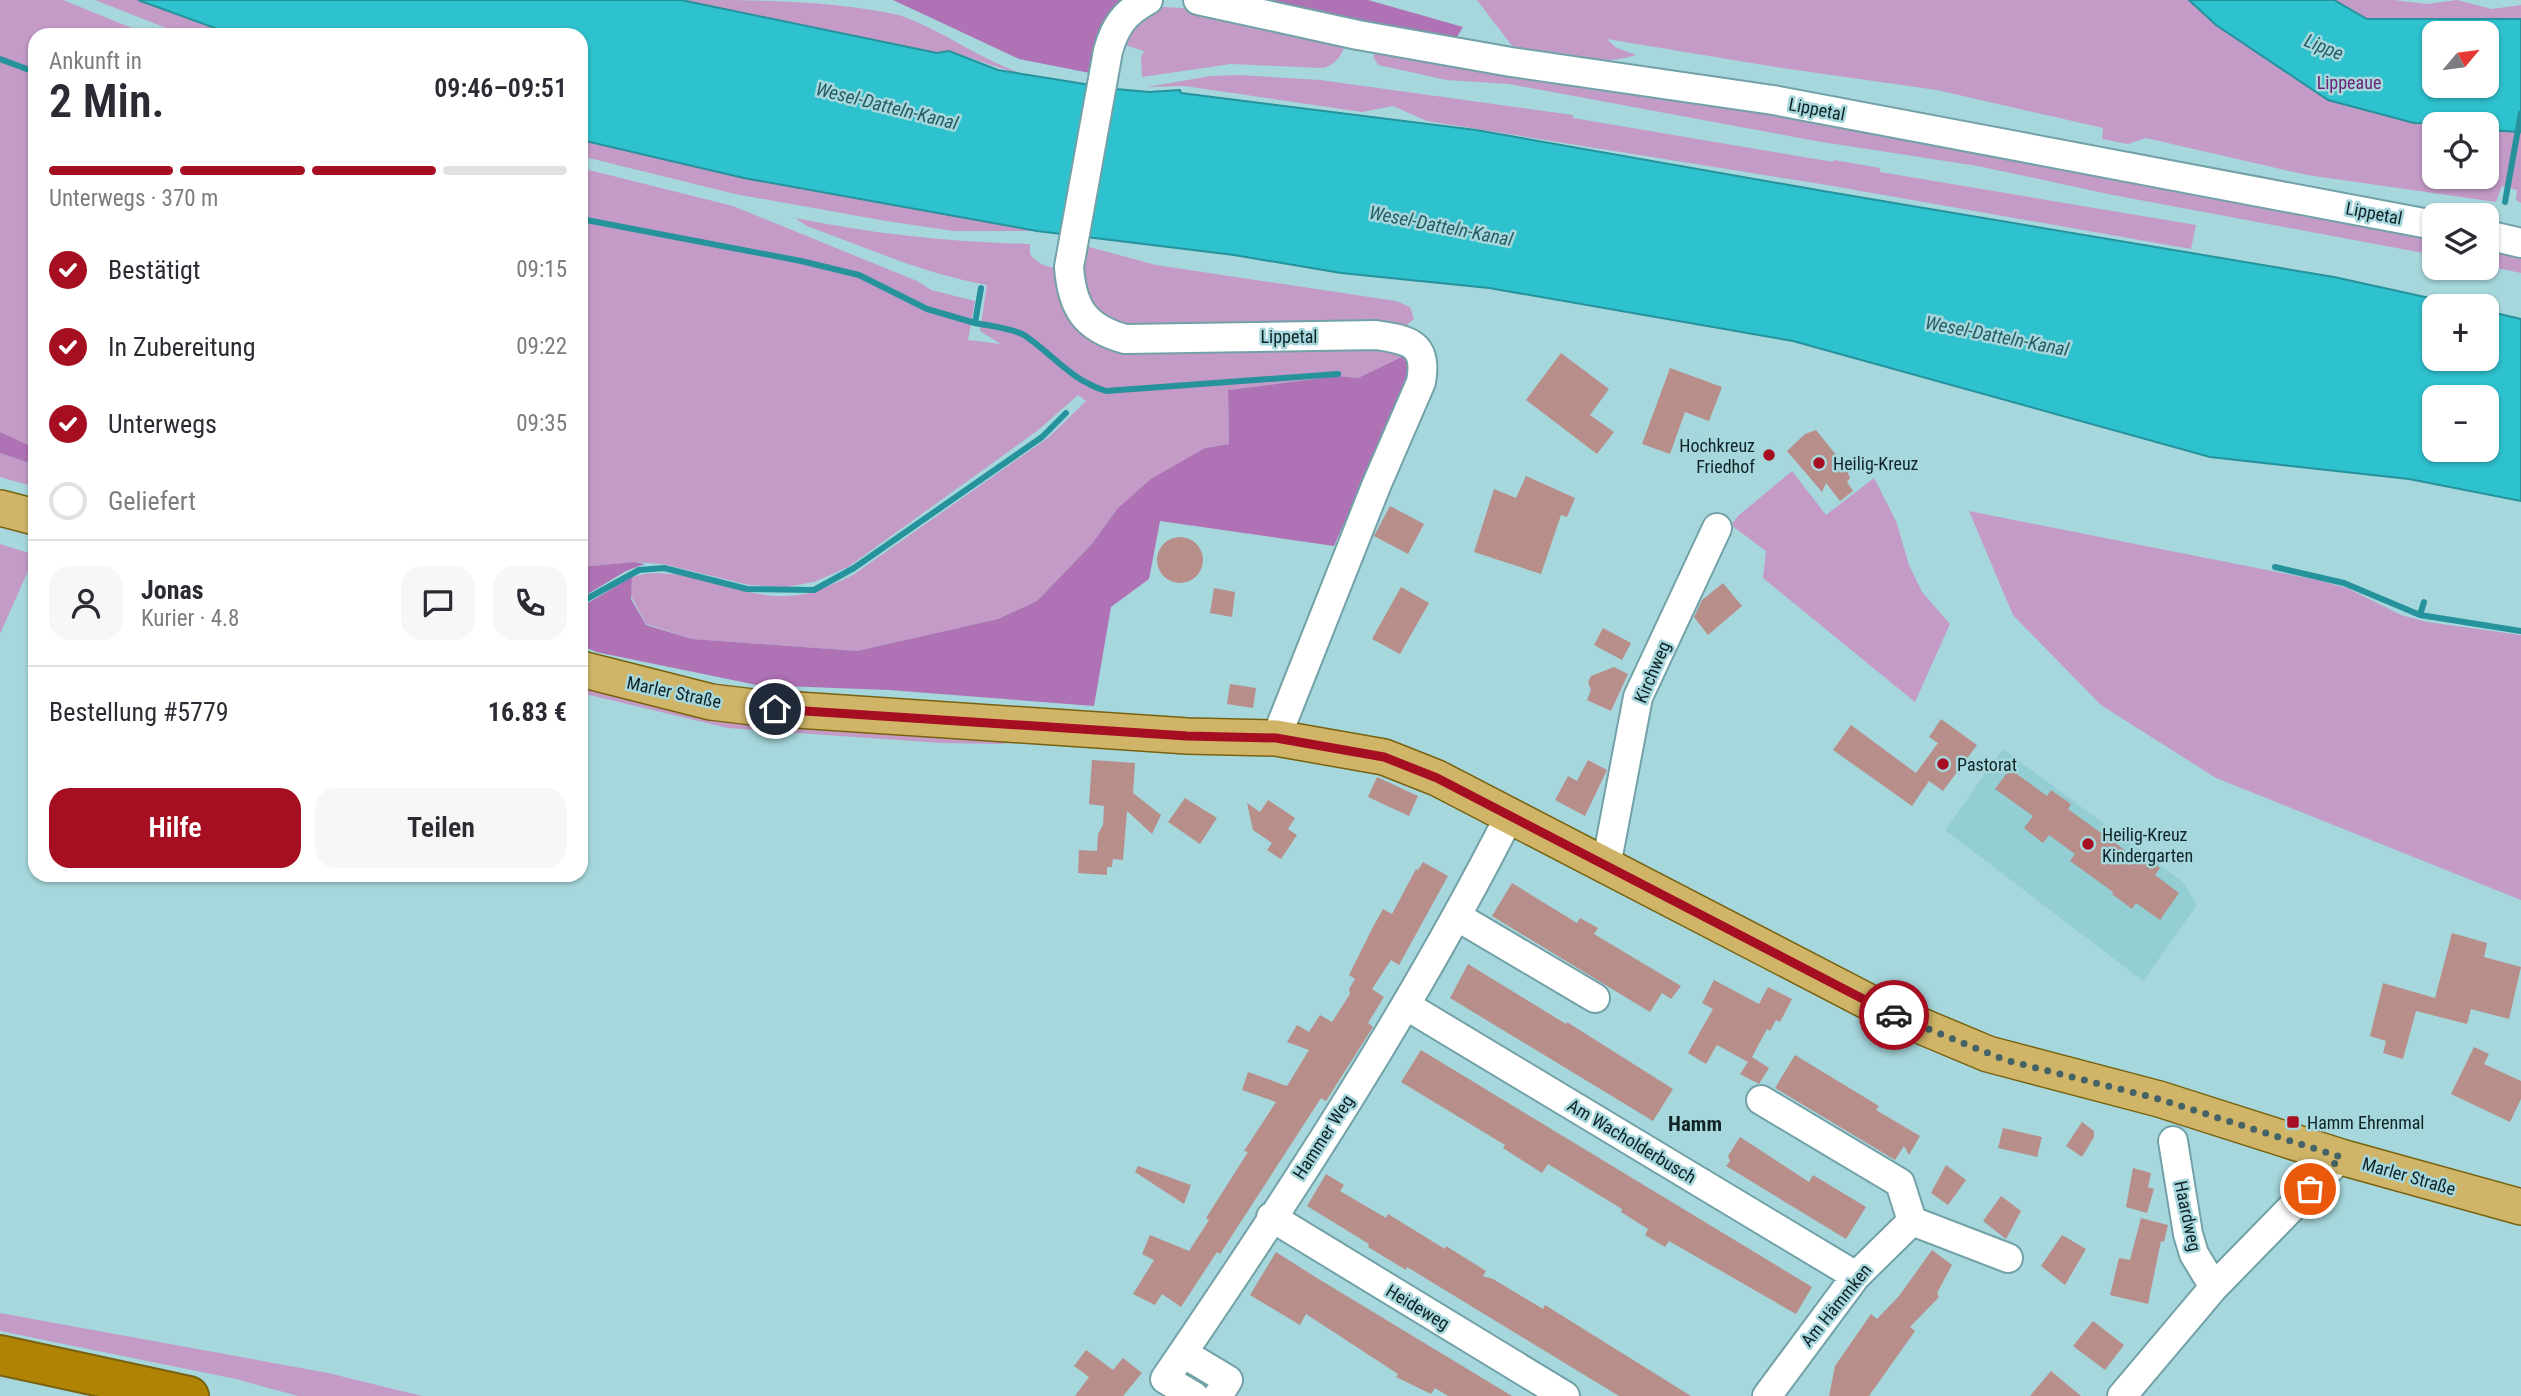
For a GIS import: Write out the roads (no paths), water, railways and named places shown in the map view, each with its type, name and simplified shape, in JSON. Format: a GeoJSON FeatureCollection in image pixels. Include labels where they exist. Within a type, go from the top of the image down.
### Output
{"type":"FeatureCollection","features":[{"type":"Feature","properties":{"kind":"highway"},"geometry":{"type":"LineString","coordinates":[[0,1355],[188,1396]]}},
{"type":"Feature","properties":{"kind":"main road"},"geometry":{"type":"LineString","coordinates":[[0,508],[28,515]]}},
{"type":"Feature","properties":{"kind":"main road","name":"Marler Straße"},"geometry":{"type":"LineString","coordinates":[[588,672],[711,702],[753,707],[1187,736],[1276,738],[1384,757],[1437,778],[1890,1013],[1988,1054],[2159,1099],[2341,1157],[2521,1207]]}},
{"type":"Feature","properties":{"kind":"street","name":"Lippetal"},"geometry":{"type":"LineString","coordinates":[[1148,0],[1124,16],[1114,31],[1069,267],[1075,299],[1095,328],[1110,335],[1135,339],[1377,335],[1403,339],[1419,351],[1423,358],[1421,382],[1376,486],[1276,738]]}},
{"type":"Feature","properties":{"kind":"street","name":"Lippetal"},"geometry":{"type":"LineString","coordinates":[[1198,0],[1358,35],[1511,62],[1773,100],[2422,223]]}},
{"type":"Feature","properties":{"kind":"street"},"geometry":{"type":"LineString","coordinates":[[2499,238],[2521,243]]}},
{"type":"Feature","properties":{"kind":"street","name":"Kirchweg"},"geometry":{"type":"LineString","coordinates":[[1606,866],[1638,696],[1717,528]]}},
{"type":"Feature","properties":{"kind":"street","name":"Hammer Weg"},"geometry":{"type":"LineString","coordinates":[[1194,1396],[1158,1388],[1407,1006],[1458,917],[1510,815]]}},
{"type":"Feature","properties":{"kind":"street"},"geometry":{"type":"LineString","coordinates":[[1458,917],[1595,998]]}},
{"type":"Feature","properties":{"kind":"street","name":"Am Wacholderbusch"},"geometry":{"type":"LineString","coordinates":[[1407,1006],[1856,1276]]}},
{"type":"Feature","properties":{"kind":"street"},"geometry":{"type":"LineString","coordinates":[[1762,1100],[1900,1183],[1912,1221],[2008,1258]]}},
{"type":"Feature","properties":{"kind":"street","name":"Haardweg"},"geometry":{"type":"LineString","coordinates":[[2173,1141],[2188,1234],[2194,1254],[2214,1287]]}},
{"type":"Feature","properties":{"kind":"street"},"geometry":{"type":"LineString","coordinates":[[2122,1396],[2214,1287],[2341,1157]]}},
{"type":"Feature","properties":{"kind":"street","name":"Heideweg"},"geometry":{"type":"LineString","coordinates":[[1271,1217],[1565,1396]]}},
{"type":"Feature","properties":{"kind":"street","name":"Am Hämmken"},"geometry":{"type":"LineString","coordinates":[[1767,1396],[1856,1276],[1912,1221]]}},
{"type":"Feature","properties":{"kind":"street"},"geometry":{"type":"LineString","coordinates":[[1183,1353],[1228,1380],[1218,1396]]}},
{"type":"Feature","properties":{"kind":"water","name":"Wesel-Datteln-Kanal"},"geometry":{"type":"Polygon","coordinates":[[[138,0],[681,0],[937,53],[949,51],[998,70],[1116,89],[1149,92],[1180,90],[1181,93],[1476,130],[2334,277],[2422,296],[2422,371],[2499,371],[2499,314],[2521,319],[2521,501],[2409,479],[2210,457],[1793,341],[1489,288],[1341,273],[1234,255],[1037,231],[744,178],[588,142],[588,28],[215,28],[138,0]]]}},
{"type":"Feature","properties":{"kind":"water","name":"Lippe"},"geometry":{"type":"Polygon","coordinates":[[[2189,0],[2334,0],[2367,19],[2521,19],[2521,132],[2499,131],[2499,112],[2422,112],[2422,123],[2414,123],[2328,100],[2216,25],[2189,0]]]}},
{"type":"Feature","properties":{"kind":"waterway"},"geometry":{"type":"LineString","coordinates":[[0,59],[28,69]]}},
{"type":"Feature","properties":{"kind":"waterway"},"geometry":{"type":"LineString","coordinates":[[2505,202],[2521,113]]}},
{"type":"Feature","properties":{"kind":"waterway"},"geometry":{"type":"LineString","coordinates":[[588,220],[801,261],[859,275],[927,309],[975,323]]}},
{"type":"Feature","properties":{"kind":"waterway"},"geometry":{"type":"LineString","coordinates":[[981,288],[975,323],[1024,335],[1082,380],[1106,391],[1338,374]]}},
{"type":"Feature","properties":{"kind":"waterway"},"geometry":{"type":"LineString","coordinates":[[588,598],[639,570],[664,568],[747,589],[814,590],[854,568],[1042,437],[1066,413]]}},
{"type":"Feature","properties":{"kind":"waterway"},"geometry":{"type":"LineString","coordinates":[[2275,567],[2344,583],[2420,615]]}},
{"type":"Feature","properties":{"kind":"waterway"},"geometry":{"type":"LineString","coordinates":[[2424,602],[2420,615],[2521,631]]}},
{"type":"Feature","properties":{"kind":"place","name":"Hochkreuz Friedhof"},"geometry":{"type":"Point","coordinates":[1769,455]}},
{"type":"Feature","properties":{"kind":"place","name":"Heilig-Kreuz"},"geometry":{"type":"Point","coordinates":[1819,463]}},
{"type":"Feature","properties":{"kind":"place","name":"Pastorat"},"geometry":{"type":"Point","coordinates":[1943,764]}},
{"type":"Feature","properties":{"kind":"place","name":"Heilig-Kreuz Kindergarten"},"geometry":{"type":"Point","coordinates":[2088,844]}},
{"type":"Feature","properties":{"kind":"place","name":"Hamm Ehrenmal"},"geometry":{"type":"Point","coordinates":[2293,1122]}},
{"type":"Feature","properties":{"kind":"district","name":"Hamm"},"geometry":{"type":"Point","coordinates":[1695,1124]}},
{"type":"Feature","properties":{"kind":"park label","name":"Lippeaue"},"geometry":{"type":"Point","coordinates":[2349,82]}}]}
